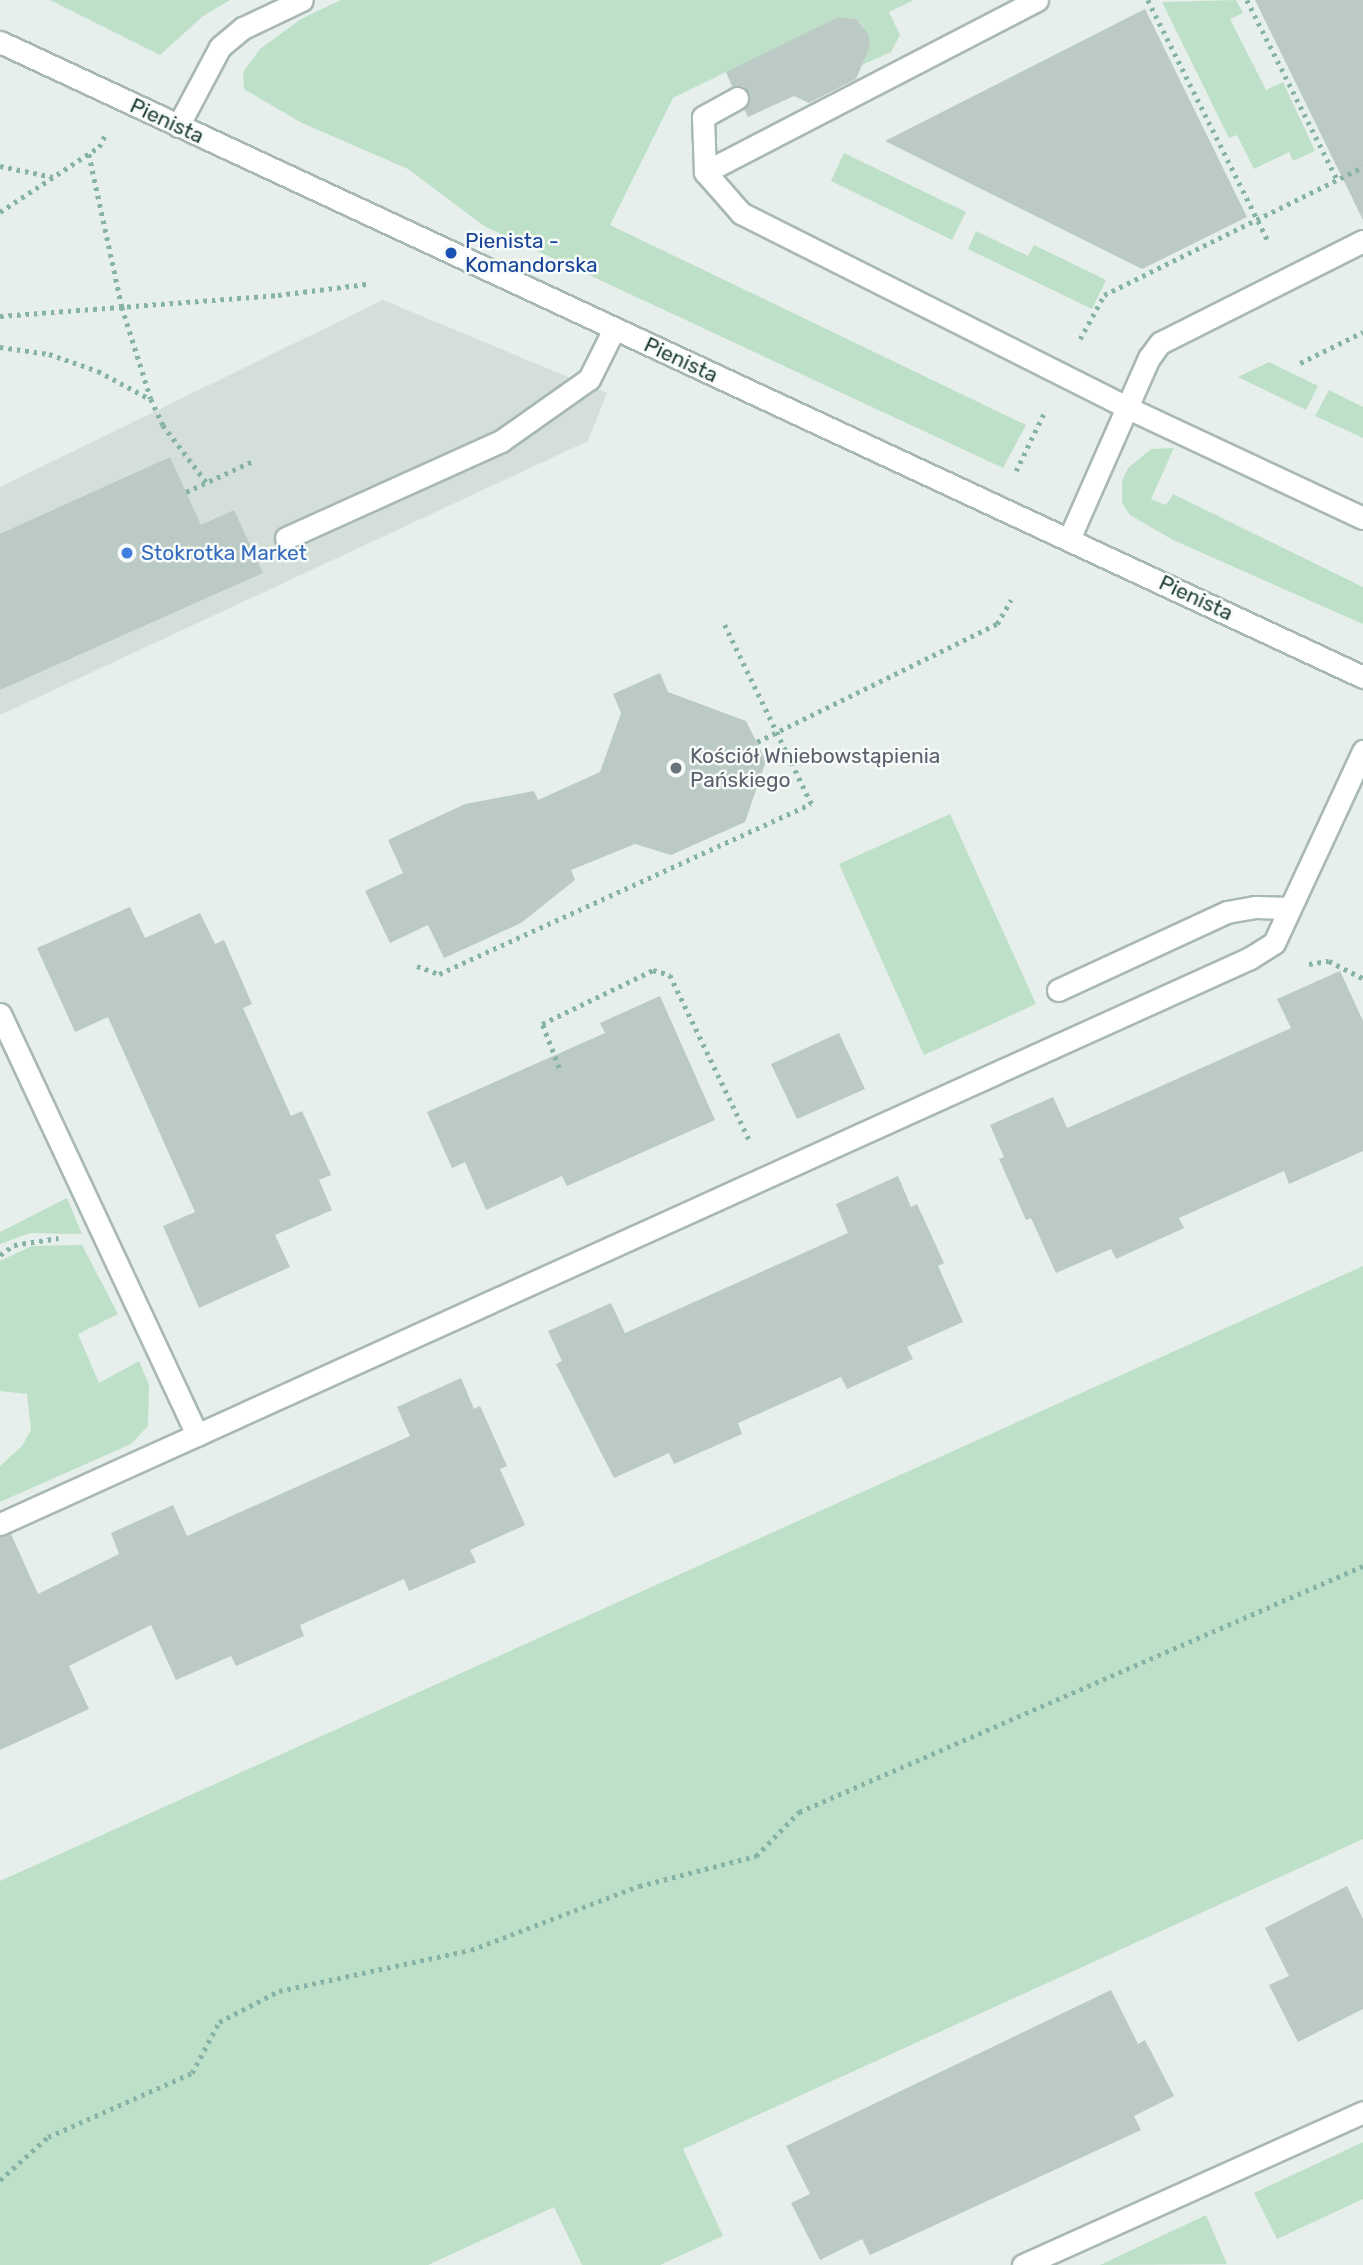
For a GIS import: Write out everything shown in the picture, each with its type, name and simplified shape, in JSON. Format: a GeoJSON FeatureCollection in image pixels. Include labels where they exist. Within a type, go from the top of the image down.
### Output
{"type":"FeatureCollection","features":[{"type":"Feature","properties":{"kind":"street"},"geometry":{"type":"LineString","coordinates":[[178,125],[220,47],[243,28],[302,0]]}},
{"type":"Feature","properties":{"kind":"street"},"geometry":{"type":"LineString","coordinates":[[705,172],[1037,0]]}},
{"type":"Feature","properties":{"kind":"street","name":"Pienista"},"geometry":{"type":"LineString","coordinates":[[0,42],[1363,677]]}},
{"type":"Feature","properties":{"kind":"street"},"geometry":{"type":"LineString","coordinates":[[737,98],[703,117],[705,172],[741,213],[1128,408],[1363,518]]}},
{"type":"Feature","properties":{"kind":"street"},"geometry":{"type":"LineString","coordinates":[[1069,539],[1149,358],[1160,343],[1363,241]]}},
{"type":"Feature","properties":{"kind":"street"},"geometry":{"type":"LineString","coordinates":[[286,538],[501,441],[589,379],[614,329]]}},
{"type":"Feature","properties":{"kind":"street"},"geometry":{"type":"LineString","coordinates":[[0,1524],[1250,958],[1274,943],[1287,908],[1363,751]]}},
{"type":"Feature","properties":{"kind":"street"},"geometry":{"type":"LineString","coordinates":[[1058,990],[1227,912],[1287,908]]}},
{"type":"Feature","properties":{"kind":"street"},"geometry":{"type":"LineString","coordinates":[[0,1014],[197,1434]]}},
{"type":"Feature","properties":{"kind":"street"},"geometry":{"type":"LineString","coordinates":[[1023,2265],[1363,2112]]}},
{"type":"Feature","properties":{"kind":"path"},"geometry":{"type":"LineString","coordinates":[[1148,0],[1287,278]]}},
{"type":"Feature","properties":{"kind":"path"},"geometry":{"type":"LineString","coordinates":[[1247,0],[1336,179]]}},
{"type":"Feature","properties":{"kind":"path"},"geometry":{"type":"LineString","coordinates":[[0,212],[99,147],[112,124]]}},
{"type":"Feature","properties":{"kind":"path"},"geometry":{"type":"LineString","coordinates":[[89,154],[122,307],[151,399],[163,425],[207,483]]}},
{"type":"Feature","properties":{"kind":"path"},"geometry":{"type":"LineString","coordinates":[[0,166],[54,177]]}},
{"type":"Feature","properties":{"kind":"path"},"geometry":{"type":"LineString","coordinates":[[0,316],[366,284]]}},
{"type":"Feature","properties":{"kind":"path"},"geometry":{"type":"LineString","coordinates":[[1300,363],[1363,332]]}},
{"type":"Feature","properties":{"kind":"path"},"geometry":{"type":"LineString","coordinates":[[0,347],[50,354],[98,371],[151,399]]}},
{"type":"Feature","properties":{"kind":"path"},"geometry":{"type":"LineString","coordinates":[[186,492],[251,462]]}},
{"type":"Feature","properties":{"kind":"path"},"geometry":{"type":"LineString","coordinates":[[757,742],[997,624],[1011,600]]}},
{"type":"Feature","properties":{"kind":"path"},"geometry":{"type":"LineString","coordinates":[[417,966],[439,974],[811,804],[724,624]]}},
{"type":"Feature","properties":{"kind":"path"},"geometry":{"type":"LineString","coordinates":[[559,1068],[542,1024],[653,970],[670,975],[766,1177]]}},
{"type":"Feature","properties":{"kind":"path"},"geometry":{"type":"LineString","coordinates":[[0,1255],[14,1245],[37,1239],[106,1239]]}},
{"type":"Feature","properties":{"kind":"path"},"geometry":{"type":"LineString","coordinates":[[0,2180],[48,2137],[192,2073],[219,2022],[279,1991],[471,1950],[639,1886],[756,1856],[799,1812],[1363,1566]]}},
{"type":"Feature","properties":{"kind":"shaded area"},"geometry":{"type":"Polygon","coordinates":[[[383,300],[607,393],[588,441],[0,715],[0,487],[383,300]]]}},
{"type":"Feature","properties":{"kind":"green space"},"geometry":{"type":"Polygon","coordinates":[[[50,0],[230,0],[203,16],[160,55],[50,0]]]}},
{"type":"Feature","properties":{"kind":"green space"},"geometry":{"type":"Polygon","coordinates":[[[341,0],[914,0],[889,12],[900,35],[891,52],[862,65],[868,33],[856,19],[838,17],[673,98],[610,225],[1026,425],[1003,468],[484,226],[408,169],[300,122],[244,89],[243,72],[260,49],[301,19],[341,0]]]}},
{"type":"Feature","properties":{"kind":"green space"},"geometry":{"type":"Polygon","coordinates":[[[1236,0],[1243,13],[1230,19],[1266,90],[1283,82],[1315,151],[1293,161],[1289,152],[1254,169],[1237,135],[1229,138],[1162,2],[1236,0]]]}},
{"type":"Feature","properties":{"kind":"green space"},"geometry":{"type":"Polygon","coordinates":[[[844,153],[966,212],[952,240],[831,181],[844,153]]]}},
{"type":"Feature","properties":{"kind":"green space"},"geometry":{"type":"Polygon","coordinates":[[[976,231],[1028,256],[1034,245],[1106,280],[1092,309],[968,249],[976,231]]]}},
{"type":"Feature","properties":{"kind":"green space"},"geometry":{"type":"Polygon","coordinates":[[[1269,362],[1318,386],[1306,410],[1238,377],[1269,362]]]}},
{"type":"Feature","properties":{"kind":"green space"},"geometry":{"type":"Polygon","coordinates":[[[1329,390],[1363,407],[1363,438],[1315,416],[1329,390]]]}},
{"type":"Feature","properties":{"kind":"green space"},"geometry":{"type":"Polygon","coordinates":[[[1174,448],[1151,499],[1166,505],[1173,494],[1363,587],[1363,624],[1173,540],[1130,515],[1122,503],[1122,481],[1128,468],[1151,449],[1174,448]]]}},
{"type":"Feature","properties":{"kind":"green space"},"geometry":{"type":"Polygon","coordinates":[[[950,814],[1036,1004],[924,1055],[839,864],[950,814]]]}},
{"type":"Feature","properties":{"kind":"green space"},"geometry":{"type":"Polygon","coordinates":[[[67,1198],[82,1234],[30,1233],[0,1244],[0,1232],[67,1198]]]}},
{"type":"Feature","properties":{"kind":"green space"},"geometry":{"type":"Polygon","coordinates":[[[82,1245],[118,1314],[78,1334],[99,1383],[139,1361],[149,1385],[148,1426],[131,1444],[0,1502],[0,1466],[22,1446],[31,1430],[27,1394],[0,1391],[0,1261],[32,1246],[82,1245]]]}},
{"type":"Feature","properties":{"kind":"green space"},"geometry":{"type":"Polygon","coordinates":[[[1363,1266],[1363,1839],[683,2149],[723,2236],[660,2265],[582,2265],[554,2207],[428,2265],[0,2265],[0,1881],[1363,1266]]]}},
{"type":"Feature","properties":{"kind":"green space"},"geometry":{"type":"Polygon","coordinates":[[[1363,2142],[1363,2199],[1277,2239],[1254,2193],[1363,2142]]]}},
{"type":"Feature","properties":{"kind":"green space"},"geometry":{"type":"Polygon","coordinates":[[[1206,2215],[1227,2264],[1100,2265],[1206,2215]]]}},
{"type":"Feature","properties":{"kind":"building"},"geometry":{"type":"Polygon","coordinates":[[[1255,0],[1363,0],[1363,220],[1255,0]]]}},
{"type":"Feature","properties":{"kind":"building"},"geometry":{"type":"Polygon","coordinates":[[[1145,9],[1247,217],[1142,269],[885,141],[1145,9]]]}},
{"type":"Feature","properties":{"kind":"building"},"geometry":{"type":"Polygon","coordinates":[[[838,17],[856,19],[868,33],[870,46],[856,79],[809,103],[794,96],[748,117],[744,109],[749,92],[743,86],[732,86],[726,72],[838,17]]]}},
{"type":"Feature","properties":{"kind":"building","name":"Stokrotka Market"},"geometry":{"type":"Polygon","coordinates":[[[170,457],[201,525],[234,510],[263,573],[0,690],[0,534],[170,457]]]}},
{"type":"Feature","properties":{"kind":"building"},"geometry":{"type":"Polygon","coordinates":[[[660,673],[668,692],[746,721],[766,761],[745,822],[671,855],[635,844],[571,870],[575,880],[521,923],[444,958],[428,925],[390,943],[365,891],[403,873],[388,840],[465,804],[534,791],[538,800],[600,772],[621,713],[613,694],[660,673]]]}},
{"type":"Feature","properties":{"kind":"building"},"geometry":{"type":"Polygon","coordinates":[[[130,907],[145,938],[200,913],[215,944],[224,940],[252,1004],[243,1008],[291,1116],[302,1111],[331,1175],[319,1180],[332,1210],[275,1235],[290,1267],[199,1308],[163,1226],[195,1212],[108,1017],[75,1032],[37,948],[130,907]]]}},
{"type":"Feature","properties":{"kind":"building"},"geometry":{"type":"Polygon","coordinates":[[[1340,971],[1363,1021],[1363,1151],[1289,1184],[1284,1171],[1179,1218],[1184,1228],[1116,1259],[1111,1249],[1056,1273],[1031,1218],[1026,1220],[999,1159],[1004,1157],[990,1125],[1053,1097],[1067,1128],[1291,1028],[1277,999],[1340,971]]]}},
{"type":"Feature","properties":{"kind":"building"},"geometry":{"type":"Polygon","coordinates":[[[660,996],[715,1120],[567,1186],[562,1176],[486,1210],[465,1162],[452,1168],[427,1112],[605,1033],[600,1023],[660,996]]]}},
{"type":"Feature","properties":{"kind":"building"},"geometry":{"type":"Polygon","coordinates":[[[839,1033],[865,1089],[797,1119],[771,1064],[839,1033]]]}},
{"type":"Feature","properties":{"kind":"building"},"geometry":{"type":"Polygon","coordinates":[[[898,1176],[911,1207],[917,1204],[944,1263],[938,1266],[963,1322],[907,1347],[913,1359],[847,1389],[841,1377],[738,1423],[742,1434],[674,1464],[669,1453],[614,1478],[556,1364],[562,1361],[548,1331],[611,1303],[625,1333],[848,1233],[836,1204],[898,1176]]]}},
{"type":"Feature","properties":{"kind":"building"},"geometry":{"type":"Polygon","coordinates":[[[461,1378],[474,1409],[480,1406],[507,1466],[500,1469],[525,1525],[470,1550],[476,1562],[409,1591],[404,1579],[300,1625],[304,1636],[236,1666],[231,1656],[176,1680],[151,1625],[69,1666],[89,1709],[0,1750],[0,1537],[11,1534],[38,1594],[119,1554],[111,1533],[173,1505],[187,1536],[410,1436],[397,1407],[461,1378]]]}},
{"type":"Feature","properties":{"kind":"building"},"geometry":{"type":"Polygon","coordinates":[[[1347,1886],[1363,1919],[1363,2009],[1298,2042],[1269,1985],[1289,1976],[1265,1928],[1347,1886]]]}},
{"type":"Feature","properties":{"kind":"building"},"geometry":{"type":"Polygon","coordinates":[[[1111,1990],[1138,2044],[1145,2040],[1174,2096],[1134,2116],[1141,2130],[870,2255],[862,2239],[820,2260],[791,2203],[810,2194],[786,2146],[1111,1990]]]}},
{"type":"Feature","properties":{"kind":"place","name":"Pienista - Komandorska"},"geometry":{"type":"Point","coordinates":[451,253]}},
{"type":"Feature","properties":{"kind":"place","name":"Stokrotka Market"},"geometry":{"type":"Point","coordinates":[127,553]}},
{"type":"Feature","properties":{"kind":"place","name":"Kościół Wniebowstąpienia Pańskiego"},"geometry":{"type":"Point","coordinates":[676,768]}}]}
